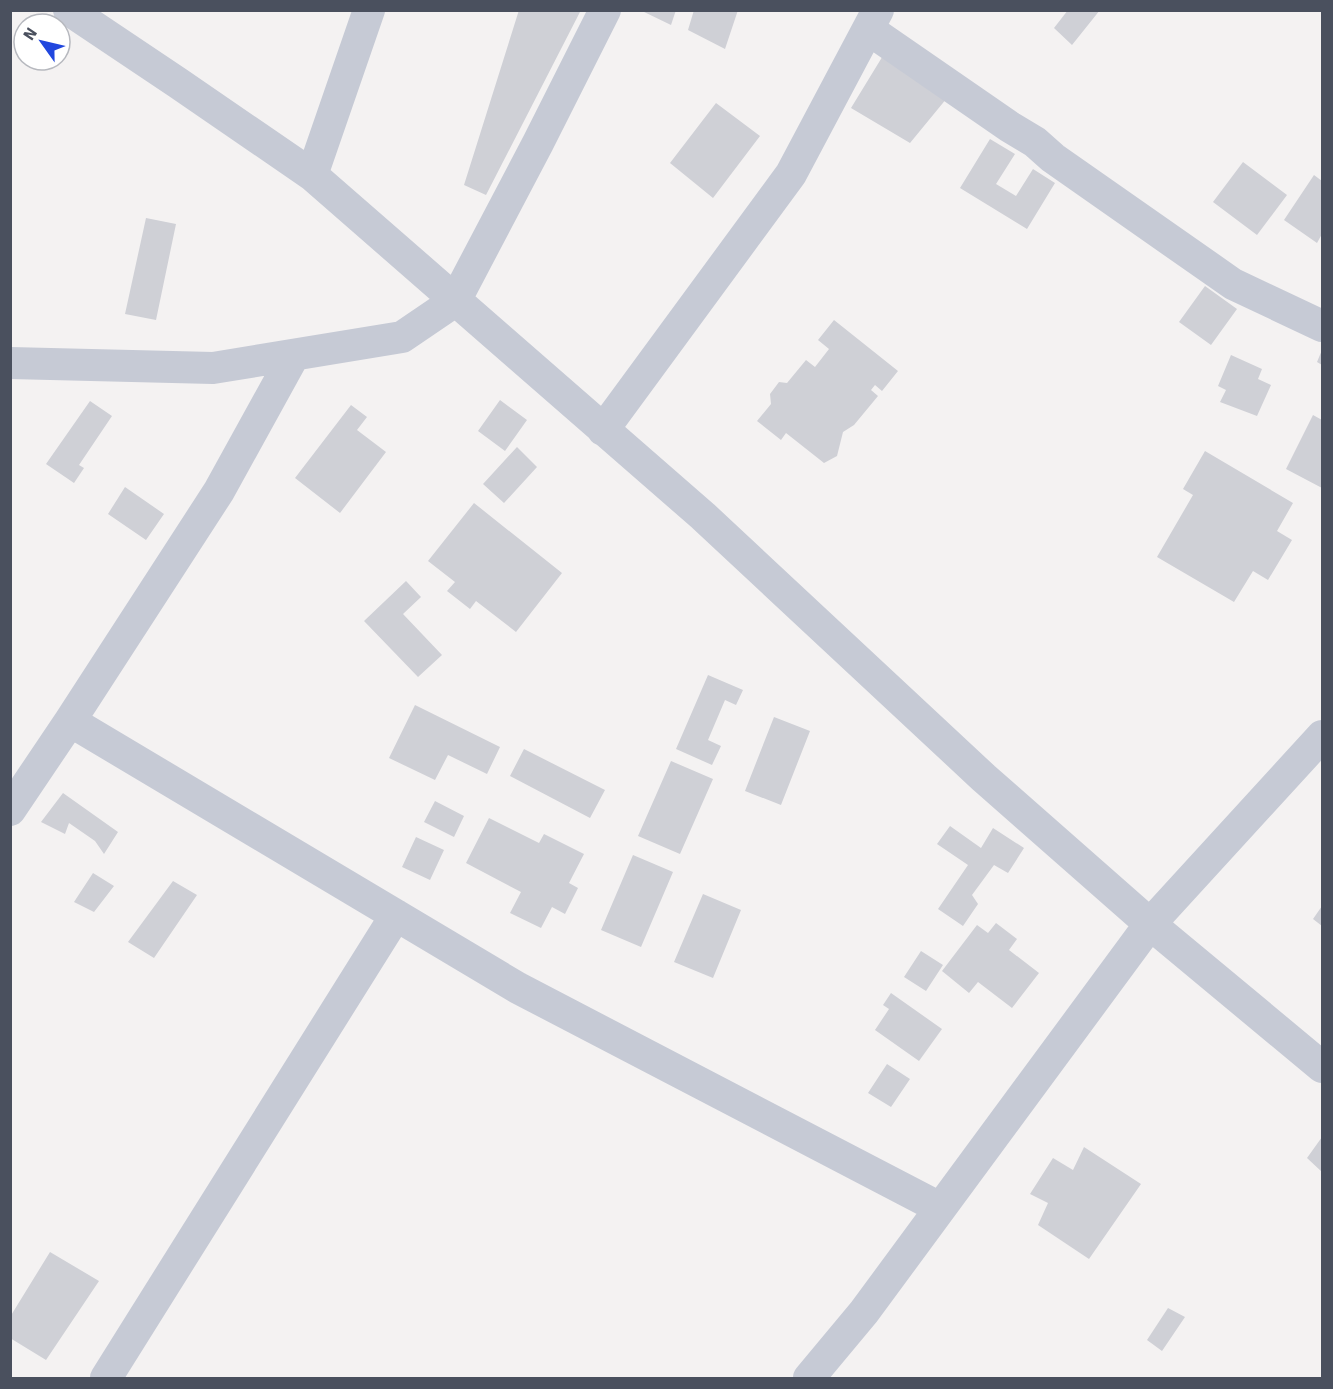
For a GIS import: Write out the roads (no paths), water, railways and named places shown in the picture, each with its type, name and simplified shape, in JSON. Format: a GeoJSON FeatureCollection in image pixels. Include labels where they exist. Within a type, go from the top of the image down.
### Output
{"type":"FeatureCollection","features":[{"type":"Feature","properties":{"kind":"street"},"geometry":{"type":"LineString","coordinates":[[312,175],[369,10]]}},
{"type":"Feature","properties":{"kind":"street"},"geometry":{"type":"LineString","coordinates":[[10,363],[213,368],[402,338],[455,302],[605,10]]}},
{"type":"Feature","properties":{"kind":"street"},"geometry":{"type":"LineString","coordinates":[[82,14],[312,175],[703,516],[984,778],[1150,924],[1323,1067]]}},
{"type":"Feature","properties":{"kind":"street"},"geometry":{"type":"LineString","coordinates":[[603,430],[790,174],[873,20],[1010,127],[1035,142],[1053,158],[1233,284],[1323,326]]}},
{"type":"Feature","properties":{"kind":"street"},"geometry":{"type":"LineString","coordinates":[[10,810],[219,491],[294,355]]}},
{"type":"Feature","properties":{"kind":"street"},"geometry":{"type":"LineString","coordinates":[[70,721],[518,988],[940,1208]]}},
{"type":"Feature","properties":{"kind":"street"},"geometry":{"type":"LineString","coordinates":[[809,1378],[864,1312],[1150,924],[1323,736]]}},
{"type":"Feature","properties":{"kind":"street"},"geometry":{"type":"LineString","coordinates":[[106,1378],[396,915]]}}]}
